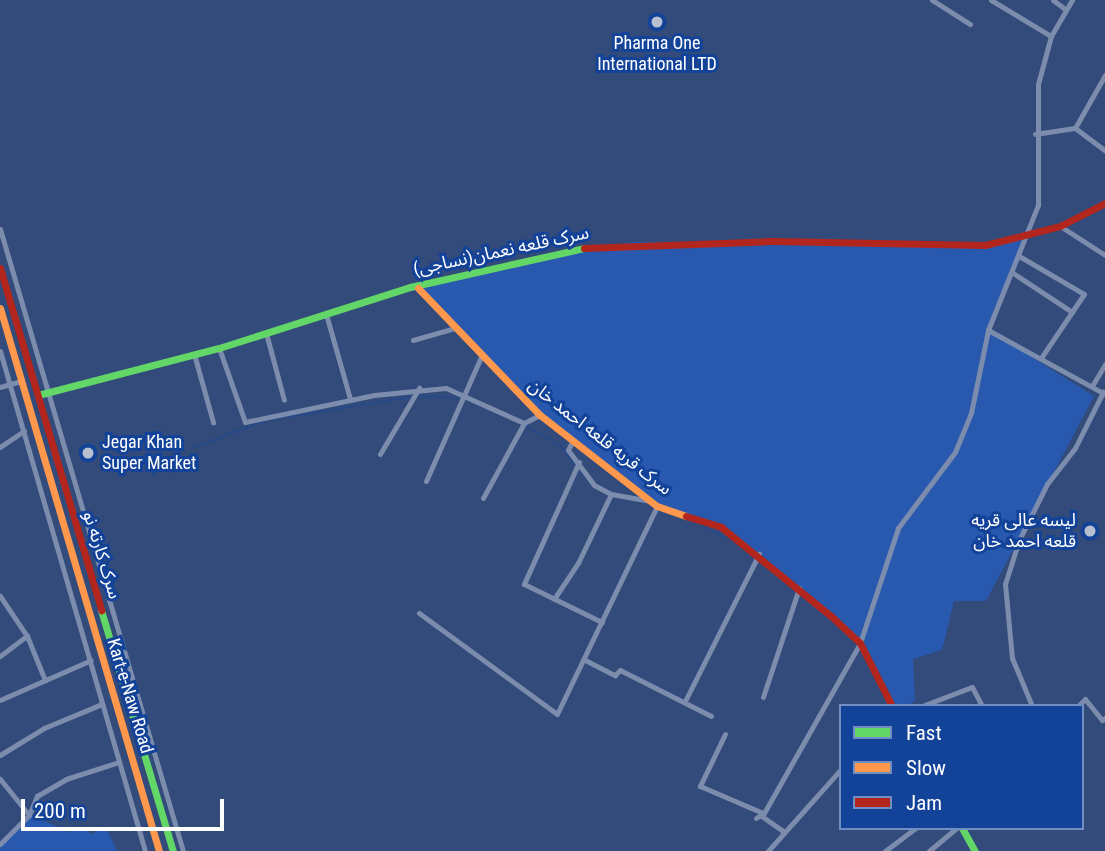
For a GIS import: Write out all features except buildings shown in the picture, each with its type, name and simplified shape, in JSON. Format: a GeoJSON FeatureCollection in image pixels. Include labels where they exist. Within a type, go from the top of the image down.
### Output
{"type":"FeatureCollection","features":[{"type":"Feature","properties":{"kind":"main road"},"geometry":{"type":"LineString","coordinates":[[1028,237],[1059,226],[1105,203]]}},
{"type":"Feature","properties":{"kind":"main road","name":"سرک قلعه نعمان(نساجی)"},"geometry":{"type":"LineString","coordinates":[[38,395],[219,348],[418,288],[586,247],[634,242],[985,245],[1028,237]]}},
{"type":"Feature","properties":{"kind":"main road","name":"سرک کارته نو"},"geometry":{"type":"LineString","coordinates":[[0,268],[173,851]]}},
{"type":"Feature","properties":{"kind":"main road","name":"سرک قریه قلعه احمد خان"},"geometry":{"type":"LineString","coordinates":[[418,288],[481,357],[540,415],[654,504],[721,527],[759,554],[799,588],[860,643],[891,704]]}},
{"type":"Feature","properties":{"kind":"main road","name":"Kart-e-Naw Road"},"geometry":{"type":"LineString","coordinates":[[0,308],[159,851]]}},
{"type":"Feature","properties":{"kind":"main road"},"geometry":{"type":"LineString","coordinates":[[36,438],[49,435]]}},
{"type":"Feature","properties":{"kind":"main road"},"geometry":{"type":"LineString","coordinates":[[49,516],[59,513]]}},
{"type":"Feature","properties":{"kind":"main road"},"geometry":{"type":"LineString","coordinates":[[963,830],[975,851]]}},
{"type":"Feature","properties":{"kind":"street"},"geometry":{"type":"LineString","coordinates":[[932,0],[970,24]]}},
{"type":"Feature","properties":{"kind":"street"},"geometry":{"type":"LineString","coordinates":[[991,0],[1051,36]]}},
{"type":"Feature","properties":{"kind":"street"},"geometry":{"type":"LineString","coordinates":[[1054,0],[1065,9]]}},
{"type":"Feature","properties":{"kind":"street"},"geometry":{"type":"LineString","coordinates":[[760,815],[860,643],[898,528],[955,452],[971,413],[988,330],[1028,237],[1038,205],[1035,134],[1038,84],[1051,36],[1072,0]]}},
{"type":"Feature","properties":{"kind":"street"},"geometry":{"type":"LineString","coordinates":[[1075,128],[1105,75]]}},
{"type":"Feature","properties":{"kind":"street"},"geometry":{"type":"LineString","coordinates":[[1035,134],[1075,128],[1105,151]]}},
{"type":"Feature","properties":{"kind":"street"},"geometry":{"type":"LineString","coordinates":[[1059,226],[1105,255]]}},
{"type":"Feature","properties":{"kind":"street"},"geometry":{"type":"LineString","coordinates":[[0,229],[183,851]]}},
{"type":"Feature","properties":{"kind":"street"},"geometry":{"type":"LineString","coordinates":[[1019,256],[1084,294],[1041,358]]}},
{"type":"Feature","properties":{"kind":"street"},"geometry":{"type":"LineString","coordinates":[[1013,273],[1072,312]]}},
{"type":"Feature","properties":{"kind":"street"},"geometry":{"type":"LineString","coordinates":[[327,314],[350,399]]}},
{"type":"Feature","properties":{"kind":"street"},"geometry":{"type":"LineString","coordinates":[[412,340],[455,328]]}},
{"type":"Feature","properties":{"kind":"street"},"geometry":{"type":"LineString","coordinates":[[988,330],[1104,394],[1075,448],[1047,484],[1019,540],[1005,584],[1012,658],[1031,704]]}},
{"type":"Feature","properties":{"kind":"street"},"geometry":{"type":"LineString","coordinates":[[266,333],[284,400]]}},
{"type":"Feature","properties":{"kind":"street"},"geometry":{"type":"LineString","coordinates":[[219,348],[245,422],[350,399],[419,388],[465,393],[524,423]]}},
{"type":"Feature","properties":{"kind":"street"},"geometry":{"type":"LineString","coordinates":[[0,351],[145,851]]}},
{"type":"Feature","properties":{"kind":"street"},"geometry":{"type":"LineString","coordinates":[[194,354],[213,422]]}},
{"type":"Feature","properties":{"kind":"street"},"geometry":{"type":"LineString","coordinates":[[425,481],[481,357]]}},
{"type":"Feature","properties":{"kind":"street"},"geometry":{"type":"LineString","coordinates":[[1092,386],[1105,364]]}},
{"type":"Feature","properties":{"kind":"street"},"geometry":{"type":"LineString","coordinates":[[0,387],[21,381]]}},
{"type":"Feature","properties":{"kind":"street"},"geometry":{"type":"LineString","coordinates":[[380,454],[419,388]]}},
{"type":"Feature","properties":{"kind":"street"},"geometry":{"type":"LineString","coordinates":[[483,498],[524,423],[540,415]]}},
{"type":"Feature","properties":{"kind":"street"},"geometry":{"type":"LineString","coordinates":[[0,447],[24,431]]}},
{"type":"Feature","properties":{"kind":"street"},"geometry":{"type":"LineString","coordinates":[[418,613],[557,714],[585,660],[654,504],[611,494],[594,485],[568,450],[573,440]]}},
{"type":"Feature","properties":{"kind":"street"},"geometry":{"type":"LineString","coordinates":[[579,462],[524,584],[602,622]]}},
{"type":"Feature","properties":{"kind":"street"},"geometry":{"type":"LineString","coordinates":[[554,599],[578,563],[611,494]]}},
{"type":"Feature","properties":{"kind":"street"},"geometry":{"type":"LineString","coordinates":[[685,701],[759,554]]}},
{"type":"Feature","properties":{"kind":"street"},"geometry":{"type":"LineString","coordinates":[[763,697],[799,588]]}},
{"type":"Feature","properties":{"kind":"street"},"geometry":{"type":"LineString","coordinates":[[0,596],[27,636],[45,680]]}},
{"type":"Feature","properties":{"kind":"street"},"geometry":{"type":"LineString","coordinates":[[0,656],[27,636]]}},
{"type":"Feature","properties":{"kind":"street"},"geometry":{"type":"LineString","coordinates":[[0,699],[91,660]]}},
{"type":"Feature","properties":{"kind":"street"},"geometry":{"type":"LineString","coordinates":[[585,660],[615,675],[620,670],[711,716]]}},
{"type":"Feature","properties":{"kind":"street"},"geometry":{"type":"LineString","coordinates":[[927,704],[972,687],[981,704]]}},
{"type":"Feature","properties":{"kind":"street"},"geometry":{"type":"LineString","coordinates":[[1080,704],[1085,699],[1102,720],[1105,718]]}},
{"type":"Feature","properties":{"kind":"street"},"geometry":{"type":"LineString","coordinates":[[0,755],[53,724],[102,704]]}},
{"type":"Feature","properties":{"kind":"street"},"geometry":{"type":"LineString","coordinates":[[725,734],[700,786],[760,815],[784,832]]}},
{"type":"Feature","properties":{"kind":"street"},"geometry":{"type":"LineString","coordinates":[[0,844],[29,814],[37,796],[66,779],[119,762]]}},
{"type":"Feature","properties":{"kind":"street"},"geometry":{"type":"LineString","coordinates":[[768,851],[839,771]]}},
{"type":"Feature","properties":{"kind":"street"},"geometry":{"type":"LineString","coordinates":[[0,779],[29,814]]}},
{"type":"Feature","properties":{"kind":"street"},"geometry":{"type":"LineString","coordinates":[[885,851],[913,830]]}},
{"type":"Feature","properties":{"kind":"street"},"geometry":{"type":"LineString","coordinates":[[929,851],[954,830]]}},
{"type":"Feature","properties":{"kind":"shaded area"},"geometry":{"type":"Polygon","coordinates":[[[1028,237],[988,330],[1094,396],[986,601],[954,601],[942,650],[913,659],[915,700],[910,704],[891,704],[860,643],[721,527],[657,506],[540,415],[418,288],[503,265],[634,242],[985,245],[1028,237]]]}},
{"type":"Feature","properties":{"kind":"shaded area"},"geometry":{"type":"Polygon","coordinates":[[[29,815],[71,832],[82,827],[91,834],[106,827],[117,851],[0,851],[0,844],[29,815]]]}},
{"type":"Feature","properties":{"kind":"waterway"},"geometry":{"type":"LineString","coordinates":[[415,396],[462,398]]}},
{"type":"Feature","properties":{"kind":"waterway"},"geometry":{"type":"LineString","coordinates":[[194,447],[268,420],[410,397]]}},
{"type":"Feature","properties":{"kind":"waterway"},"geometry":{"type":"LineString","coordinates":[[525,425],[562,447],[574,464]]}},
{"type":"Feature","properties":{"kind":"waterway"},"geometry":{"type":"LineString","coordinates":[[578,468],[594,488]]}},
{"type":"Feature","properties":{"kind":"waterway"},"geometry":{"type":"LineString","coordinates":[[699,523],[725,538]]}},
{"type":"Feature","properties":{"kind":"traffic: fast"},"geometry":{"type":"LineString","coordinates":[[38,395],[219,348],[410,287],[584,248]]}},
{"type":"Feature","properties":{"kind":"traffic: fast"},"geometry":{"type":"LineString","coordinates":[[101,610],[173,851]]}},
{"type":"Feature","properties":{"kind":"traffic: fast"},"geometry":{"type":"LineString","coordinates":[[963,830],[975,851]]}},
{"type":"Feature","properties":{"kind":"traffic: slow"},"geometry":{"type":"LineString","coordinates":[[418,288],[540,415],[657,506],[686,516]]}},
{"type":"Feature","properties":{"kind":"traffic: slow"},"geometry":{"type":"LineString","coordinates":[[0,308],[159,851]]}},
{"type":"Feature","properties":{"kind":"traffic: jam"},"geometry":{"type":"LineString","coordinates":[[584,248],[772,241],[985,245],[1060,226],[1105,203]]}},
{"type":"Feature","properties":{"kind":"traffic: jam"},"geometry":{"type":"LineString","coordinates":[[0,268],[101,610]]}},
{"type":"Feature","properties":{"kind":"traffic: jam"},"geometry":{"type":"LineString","coordinates":[[686,516],[721,527],[831,616],[860,643],[891,704]]}},
{"type":"Feature","properties":{"kind":"place","name":"Pharma One International LTD"},"geometry":{"type":"Point","coordinates":[657,22]}},
{"type":"Feature","properties":{"kind":"place","name":"Jegar Khan Super Market"},"geometry":{"type":"Point","coordinates":[88,453]}},
{"type":"Feature","properties":{"kind":"place","name":"لیسه عالی قریه قلعه احمد خان"},"geometry":{"type":"Point","coordinates":[1090,531]}}]}
